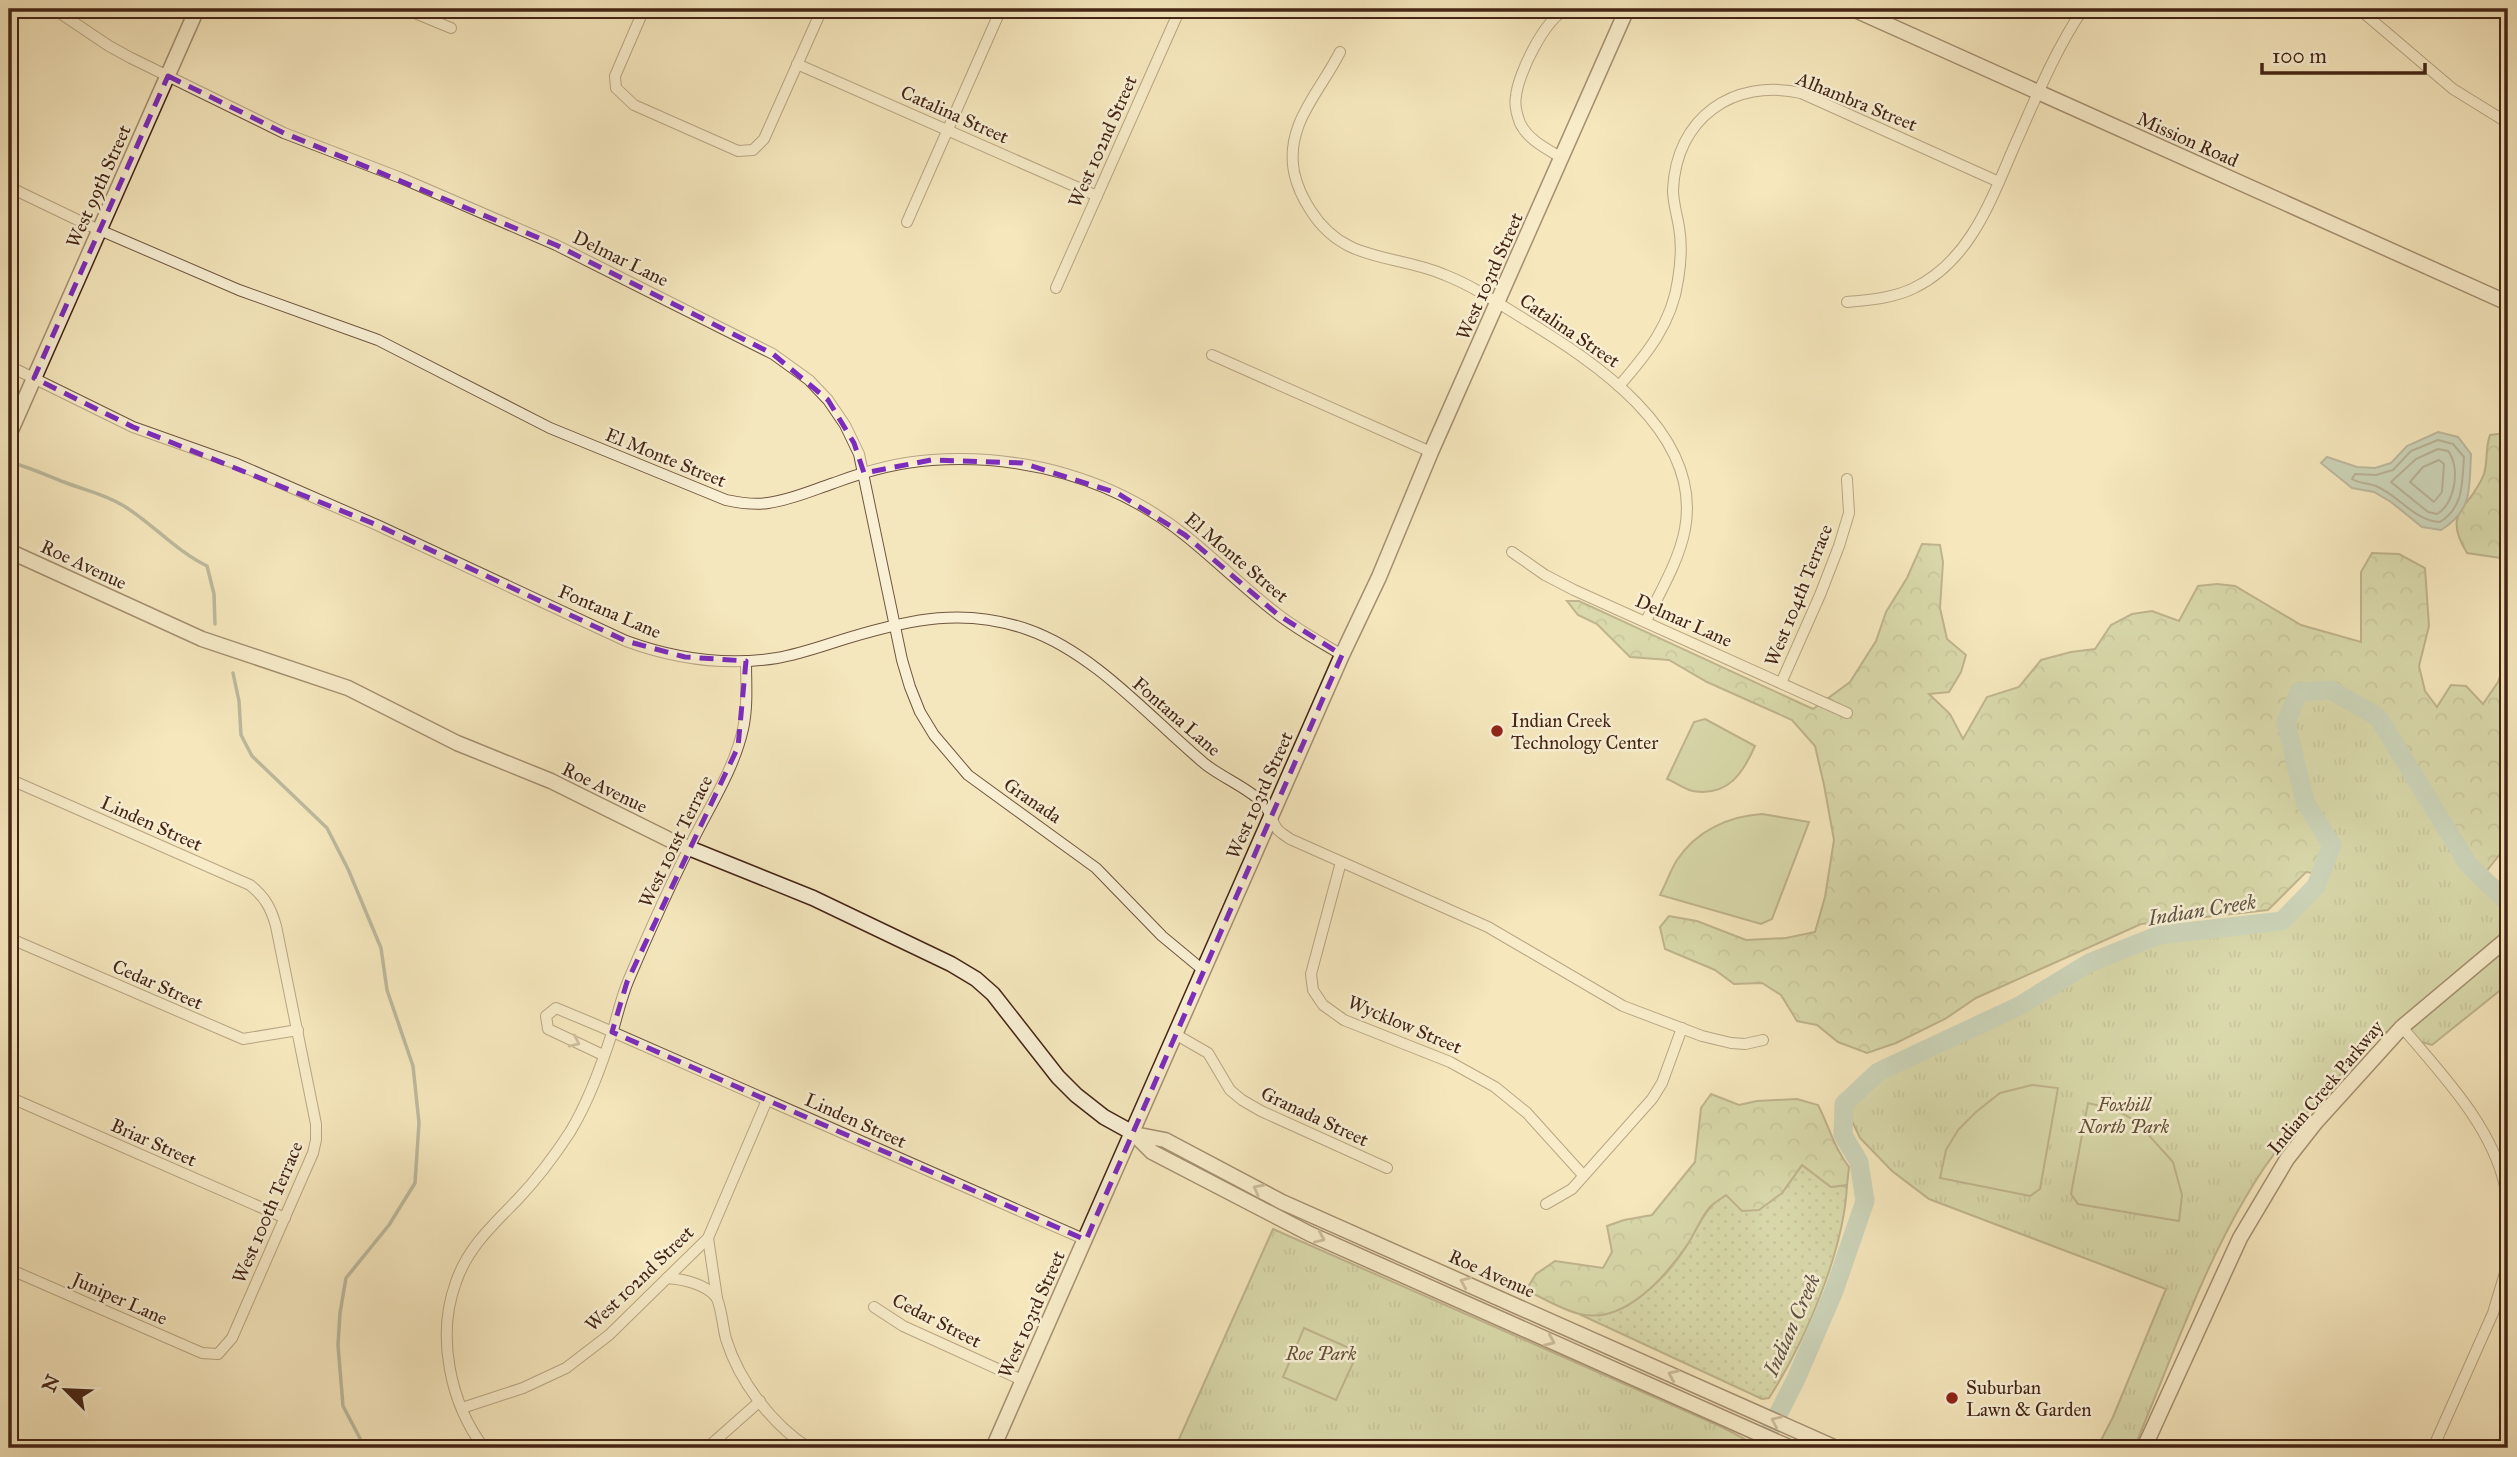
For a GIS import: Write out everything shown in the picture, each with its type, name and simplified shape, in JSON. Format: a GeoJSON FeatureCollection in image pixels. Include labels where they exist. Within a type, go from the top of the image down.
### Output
{"type":"FeatureCollection","features":[{"type":"Feature","properties":{"kind":"main road","name":"West 99th Street"},"geometry":{"type":"LineString","coordinates":[[9,435],[197,9]]}},
{"type":"Feature","properties":{"kind":"main road","name":"Mission Road"},"geometry":{"type":"LineString","coordinates":[[1853,9],[2508,303]]}},
{"type":"Feature","properties":{"kind":"main road","name":"West 103rd Street"},"geometry":{"type":"LineString","coordinates":[[993,1448],[1342,655],[1379,577],[1431,452],[1625,12]]}},
{"type":"Feature","properties":{"kind":"main road","name":"Roe Avenue"},"geometry":{"type":"LineString","coordinates":[[9,551],[202,639],[348,688],[457,743],[551,781],[689,848],[854,916],[943,959],[976,979],[993,994],[1058,1077],[1076,1095],[1104,1117],[1133,1133],[1152,1152],[1285,1222],[1791,1448]]}},
{"type":"Feature","properties":{"kind":"main road","name":"Indian Creek Parkway"},"geometry":{"type":"LineString","coordinates":[[2144,1448],[2256,1207],[2287,1159],[2316,1122],[2402,1027],[2508,937]]}},
{"type":"Feature","properties":{"kind":"main road","name":"Roe Avenue"},"geometry":{"type":"LineString","coordinates":[[1133,1133],[1165,1140],[1282,1202],[1836,1448]]}},
{"type":"Feature","properties":{"kind":"main road"},"geometry":{"type":"LineString","coordinates":[[1514,1325],[1526,1310]]}},
{"type":"Feature","properties":{"kind":"street","name":"Delmar Lane"},"geometry":{"type":"LineString","coordinates":[[54,9],[110,46],[168,76],[284,133],[401,178],[555,245],[772,354],[808,380],[828,400],[850,434],[859,454],[895,625]]}},
{"type":"Feature","properties":{"kind":"street"},"geometry":{"type":"LineString","coordinates":[[405,9],[451,28]]}},
{"type":"Feature","properties":{"kind":"street"},"geometry":{"type":"LineString","coordinates":[[644,9],[615,76],[616,89],[634,105],[738,151],[753,149],[764,139],[822,9]]}},
{"type":"Feature","properties":{"kind":"street"},"geometry":{"type":"LineString","coordinates":[[907,222],[1002,9]]}},
{"type":"Feature","properties":{"kind":"street","name":"West 102nd Street"},"geometry":{"type":"LineString","coordinates":[[1056,288],[1180,9]]}},
{"type":"Feature","properties":{"kind":"street"},"geometry":{"type":"LineString","coordinates":[[1562,158],[1529,136],[1521,125],[1515,97],[1542,31],[1550,20],[1567,9]]}},
{"type":"Feature","properties":{"kind":"street","name":"West 103rd Street"},"geometry":{"type":"LineString","coordinates":[[1605,9],[1625,12]]}},
{"type":"Feature","properties":{"kind":"street"},"geometry":{"type":"LineString","coordinates":[[1847,302],[1905,292],[1934,276],[1952,260],[1986,210],[2062,43],[2083,9]]}},
{"type":"Feature","properties":{"kind":"street"},"geometry":{"type":"LineString","coordinates":[[2359,9],[2453,89],[2508,123]]}},
{"type":"Feature","properties":{"kind":"street","name":"Catalina Street"},"geometry":{"type":"LineString","coordinates":[[1340,52],[1305,108],[1295,135],[1293,155],[1294,173],[1304,201],[1323,227],[1354,250],[1415,264],[1444,274],[1498,303],[1587,358],[1642,409],[1671,449],[1685,491],[1685,528],[1674,564],[1646,621]]}},
{"type":"Feature","properties":{"kind":"street","name":"Catalina Street"},"geometry":{"type":"LineString","coordinates":[[797,64],[1097,196]]}},
{"type":"Feature","properties":{"kind":"street","name":"Alhambra Street"},"geometry":{"type":"LineString","coordinates":[[1619,386],[1649,351],[1663,328],[1678,282],[1681,253],[1673,194],[1681,148],[1699,122],[1730,98],[1758,89],[1785,89],[1801,93],[1999,181]]}},
{"type":"Feature","properties":{"kind":"street","name":"El Monte Street"},"geometry":{"type":"LineString","coordinates":[[9,187],[99,230],[239,290],[378,341],[550,428],[712,496],[747,504],[768,503],[799,496],[863,473],[903,463],[931,460],[996,460],[1060,471],[1117,493],[1164,520],[1277,614],[1342,655]]}},
{"type":"Feature","properties":{"kind":"street"},"geometry":{"type":"LineString","coordinates":[[1212,355],[1431,452]]}},
{"type":"Feature","properties":{"kind":"street"},"geometry":{"type":"LineString","coordinates":[[9,366],[34,378]]}},
{"type":"Feature","properties":{"kind":"street","name":"Fontana Lane"},"geometry":{"type":"LineString","coordinates":[[34,378],[133,427],[237,464],[651,650],[714,661],[778,658],[895,625],[943,617],[973,617],[1003,622],[1031,631],[1058,643],[1108,679],[1208,766],[1264,804],[1271,817]]}},
{"type":"Feature","properties":{"kind":"street","name":"West 104th Terrace"},"geometry":{"type":"LineString","coordinates":[[1781,683],[1839,546],[1849,513],[1847,479]]}},
{"type":"Feature","properties":{"kind":"street","name":"Delmar Lane"},"geometry":{"type":"LineString","coordinates":[[1512,552],[1574,590],[1847,713]]}},
{"type":"Feature","properties":{"kind":"street","name":"Granada"},"geometry":{"type":"LineString","coordinates":[[895,625],[910,687],[934,735],[950,756],[985,789],[1069,846],[1096,868],[1161,936],[1203,970]]}},
{"type":"Feature","properties":{"kind":"street","name":"West 101st Terrace"},"geometry":{"type":"LineString","coordinates":[[484,1448],[471,1428],[453,1382],[446,1334],[455,1283],[476,1243],[532,1183],[570,1131],[587,1099],[627,982],[689,848],[731,767],[746,709],[746,661]]}},
{"type":"Feature","properties":{"kind":"street","name":"Linden Street"},"geometry":{"type":"LineString","coordinates":[[9,779],[250,886],[261,894],[272,912]]}},
{"type":"Feature","properties":{"kind":"street"},"geometry":{"type":"LineString","coordinates":[[1271,817],[1276,829],[1290,839],[1488,927],[1623,1006],[1731,1043],[1745,1044],[1763,1040]]}},
{"type":"Feature","properties":{"kind":"street","name":"Wycklow Street"},"geometry":{"type":"LineString","coordinates":[[1340,862],[1311,974],[1313,990],[1323,1005],[1344,1020],[1450,1062],[1495,1087],[1527,1113],[1583,1175]]}},
{"type":"Feature","properties":{"kind":"street","name":"West 100th Terrace"},"geometry":{"type":"LineString","coordinates":[[218,1354],[232,1338],[313,1153],[316,1140],[316,1124],[298,1030],[272,912]]}},
{"type":"Feature","properties":{"kind":"street","name":"Cedar Street"},"geometry":{"type":"LineString","coordinates":[[9,938],[243,1039],[298,1030]]}},
{"type":"Feature","properties":{"kind":"street"},"geometry":{"type":"LineString","coordinates":[[604,1055],[548,1029],[546,1016],[556,1008],[612,1032]]}},
{"type":"Feature","properties":{"kind":"street"},"geometry":{"type":"LineString","coordinates":[[2402,1027],[2483,1131],[2505,1186],[2508,1219]]}},
{"type":"Feature","properties":{"kind":"street"},"geometry":{"type":"LineString","coordinates":[[1546,1204],[1572,1189],[1652,1099],[1662,1083],[1682,1028]]}},
{"type":"Feature","properties":{"kind":"street","name":"Linden Street"},"geometry":{"type":"LineString","coordinates":[[612,1032],[1086,1240]]}},
{"type":"Feature","properties":{"kind":"street","name":"Granada Street"},"geometry":{"type":"LineString","coordinates":[[1175,1034],[1208,1053],[1230,1090],[1242,1100],[1387,1168]]}},
{"type":"Feature","properties":{"kind":"street","name":"Briar Street"},"geometry":{"type":"LineString","coordinates":[[9,1097],[285,1218]]}},
{"type":"Feature","properties":{"kind":"street","name":"West 102nd Street"},"geometry":{"type":"LineString","coordinates":[[462,1408],[523,1388],[566,1368],[609,1335],[708,1238],[767,1100]]}},
{"type":"Feature","properties":{"kind":"street"},"geometry":{"type":"LineString","coordinates":[[708,1238],[726,1340],[735,1361],[760,1401],[784,1427],[809,1448]]}},
{"type":"Feature","properties":{"kind":"street"},"geometry":{"type":"LineString","coordinates":[[2433,1448],[2493,1313],[2508,1263]]}},
{"type":"Feature","properties":{"kind":"street","name":"Juniper Lane"},"geometry":{"type":"LineString","coordinates":[[9,1269],[202,1353],[218,1354]]}},
{"type":"Feature","properties":{"kind":"street"},"geometry":{"type":"LineString","coordinates":[[667,1279],[678,1279],[704,1287],[717,1298]]}},
{"type":"Feature","properties":{"kind":"street","name":"Cedar Street"},"geometry":{"type":"LineString","coordinates":[[874,1307],[903,1326],[1022,1380]]}},
{"type":"Feature","properties":{"kind":"street"},"geometry":{"type":"LineString","coordinates":[[707,1448],[760,1401]]}},
{"type":"Feature","properties":{"kind":"highlighted area"},"geometry":{"type":"Polygon","coordinates":[[[168,76],[284,133],[556,245],[773,354],[828,400],[854,443],[864,473],[931,460],[1022,463],[1117,493],[1185,535],[1277,614],[1342,655],[1086,1240],[612,1032],[627,982],[738,747],[746,661],[685,657],[626,641],[377,525],[133,427],[34,378],[168,76]]]}},
{"type":"Feature","properties":{"kind":"green space"},"geometry":{"type":"Polygon","coordinates":[[[2506,433],[2508,559],[2467,553],[2460,539],[2457,519],[2484,474],[2490,435],[2506,433]]]}},
{"type":"Feature","properties":{"kind":"green space"},"geometry":{"type":"Polygon","coordinates":[[[1922,544],[1940,545],[1943,562],[1940,608],[1947,639],[1966,655],[1961,672],[1949,692],[1929,694],[1950,714],[1963,739],[1987,697],[2019,687],[2041,660],[2095,649],[2111,625],[2132,614],[2152,611],[2179,621],[2198,586],[2235,586],[2301,625],[2361,642],[2361,572],[2372,553],[2399,554],[2425,568],[2429,626],[2419,666],[2425,691],[2437,707],[2451,685],[2466,686],[2483,704],[2498,682],[2508,654],[2508,838],[2500,854],[2466,897],[2306,872],[2268,910],[2141,924],[1976,998],[1945,1019],[1896,1043],[1867,1053],[1838,1042],[1817,1025],[1797,1021],[1781,995],[1762,983],[1734,984],[1715,970],[1665,949],[1660,927],[1669,916],[1697,921],[1746,940],[1786,938],[1815,932],[1825,897],[1834,840],[1815,746],[1792,720],[1707,682],[1669,660],[1630,657],[1597,624],[1578,615],[1567,601],[1579,601],[1813,709],[1850,682],[1876,641],[1886,612],[1907,578],[1922,544]]]}},
{"type":"Feature","properties":{"kind":"green space","name":"Foxhill North Park"},"geometry":{"type":"Polygon","coordinates":[[[2331,690],[2378,717],[2468,864],[2508,903],[2508,984],[2432,1045],[2382,1031],[2320,1097],[2264,1168],[2225,1234],[2134,1448],[2097,1448],[2113,1417],[2166,1289],[1929,1199],[1892,1171],[1860,1138],[1844,1104],[1879,1072],[2019,1006],[2089,963],[2159,935],[2282,921],[2316,886],[2332,845],[2305,802],[2286,722],[2299,692],[2331,690]]]}},
{"type":"Feature","properties":{"kind":"green space"},"geometry":{"type":"Polygon","coordinates":[[[1705,719],[1755,746],[1733,781],[1725,787],[1705,792],[1686,789],[1667,779],[1694,722],[1705,719]]]}},
{"type":"Feature","properties":{"kind":"green space"},"geometry":{"type":"Polygon","coordinates":[[[1762,814],[1809,822],[1772,919],[1761,924],[1660,895],[1677,860],[1704,833],[1737,818],[1762,814]]]}},
{"type":"Feature","properties":{"kind":"green space"},"geometry":{"type":"Polygon","coordinates":[[[2032,1085],[2058,1088],[2040,1189],[2030,1196],[1940,1178],[1946,1150],[1958,1130],[2000,1093],[2032,1085]]]}},
{"type":"Feature","properties":{"kind":"green space"},"geometry":{"type":"Polygon","coordinates":[[[1711,1094],[1739,1105],[1757,1101],[1797,1099],[1818,1105],[1849,1167],[1847,1185],[1831,1187],[1802,1165],[1782,1193],[1759,1210],[1742,1211],[1726,1195],[1709,1208],[1687,1245],[1655,1284],[1642,1296],[1612,1312],[1596,1316],[1580,1314],[1559,1307],[1526,1290],[1536,1274],[1555,1261],[1603,1268],[1612,1252],[1607,1226],[1652,1215],[1695,1162],[1701,1108],[1711,1094]]]}},
{"type":"Feature","properties":{"kind":"green space"},"geometry":{"type":"Polygon","coordinates":[[[2088,1103],[2116,1110],[2136,1121],[2173,1162],[2182,1195],[2179,1221],[2078,1204],[2071,1194],[2088,1103]]]}},
{"type":"Feature","properties":{"kind":"green space"},"geometry":{"type":"Polygon","coordinates":[[[1802,1165],[1831,1187],[1847,1185],[1844,1211],[1830,1267],[1809,1323],[1769,1398],[1762,1399],[1579,1314],[1597,1314],[1613,1310],[1644,1294],[1681,1255],[1715,1202],[1733,1194],[1782,1193],[1802,1165]]]}},
{"type":"Feature","properties":{"kind":"green space","name":"Roe Park"},"geometry":{"type":"Polygon","coordinates":[[[1273,1229],[1722,1427],[1754,1444],[1751,1448],[1175,1448],[1273,1229]]]}},
{"type":"Feature","properties":{"kind":"green space"},"geometry":{"type":"Polygon","coordinates":[[[1304,1328],[1358,1352],[1336,1400],[1283,1377],[1304,1328]]]}},
{"type":"Feature","properties":{"kind":"water"},"geometry":{"type":"Polygon","coordinates":[[[2438,432],[2458,437],[2471,454],[2469,488],[2464,506],[2459,515],[2441,530],[2422,527],[2374,492],[2352,488],[2321,463],[2327,457],[2357,467],[2375,468],[2391,463],[2407,446],[2438,432]]]}},
{"type":"Feature","properties":{"kind":"waterway"},"geometry":{"type":"LineString","coordinates":[[13,463],[117,502],[185,553],[207,566],[214,594],[215,624]]}},
{"type":"Feature","properties":{"kind":"waterway"},"geometry":{"type":"LineString","coordinates":[[233,673],[239,701],[241,735],[252,756],[327,828],[348,869],[381,948],[387,990],[413,1066],[419,1123],[415,1183],[389,1225],[346,1278],[340,1313],[338,1345],[343,1406],[365,1448]]}},
{"type":"Feature","properties":{"kind":"waterway","name":"Indian Creek"},"geometry":{"type":"LineString","coordinates":[[1761,1448],[1796,1379],[1834,1291],[1865,1201],[1859,1162],[1843,1135],[1844,1104],[1878,1072],[2019,1006],[2089,963],[2159,935],[2282,921],[2316,886],[2332,845],[2305,802],[2286,722],[2299,692],[2331,690],[2378,717],[2468,864],[2508,903]]}},
{"type":"Feature","properties":{"kind":"place","name":"Indian Creek Technology Center"},"geometry":{"type":"Point","coordinates":[1497,731]}},
{"type":"Feature","properties":{"kind":"place","name":"Suburban Lawn & Garden"},"geometry":{"type":"Point","coordinates":[1952,1398]}}]}
